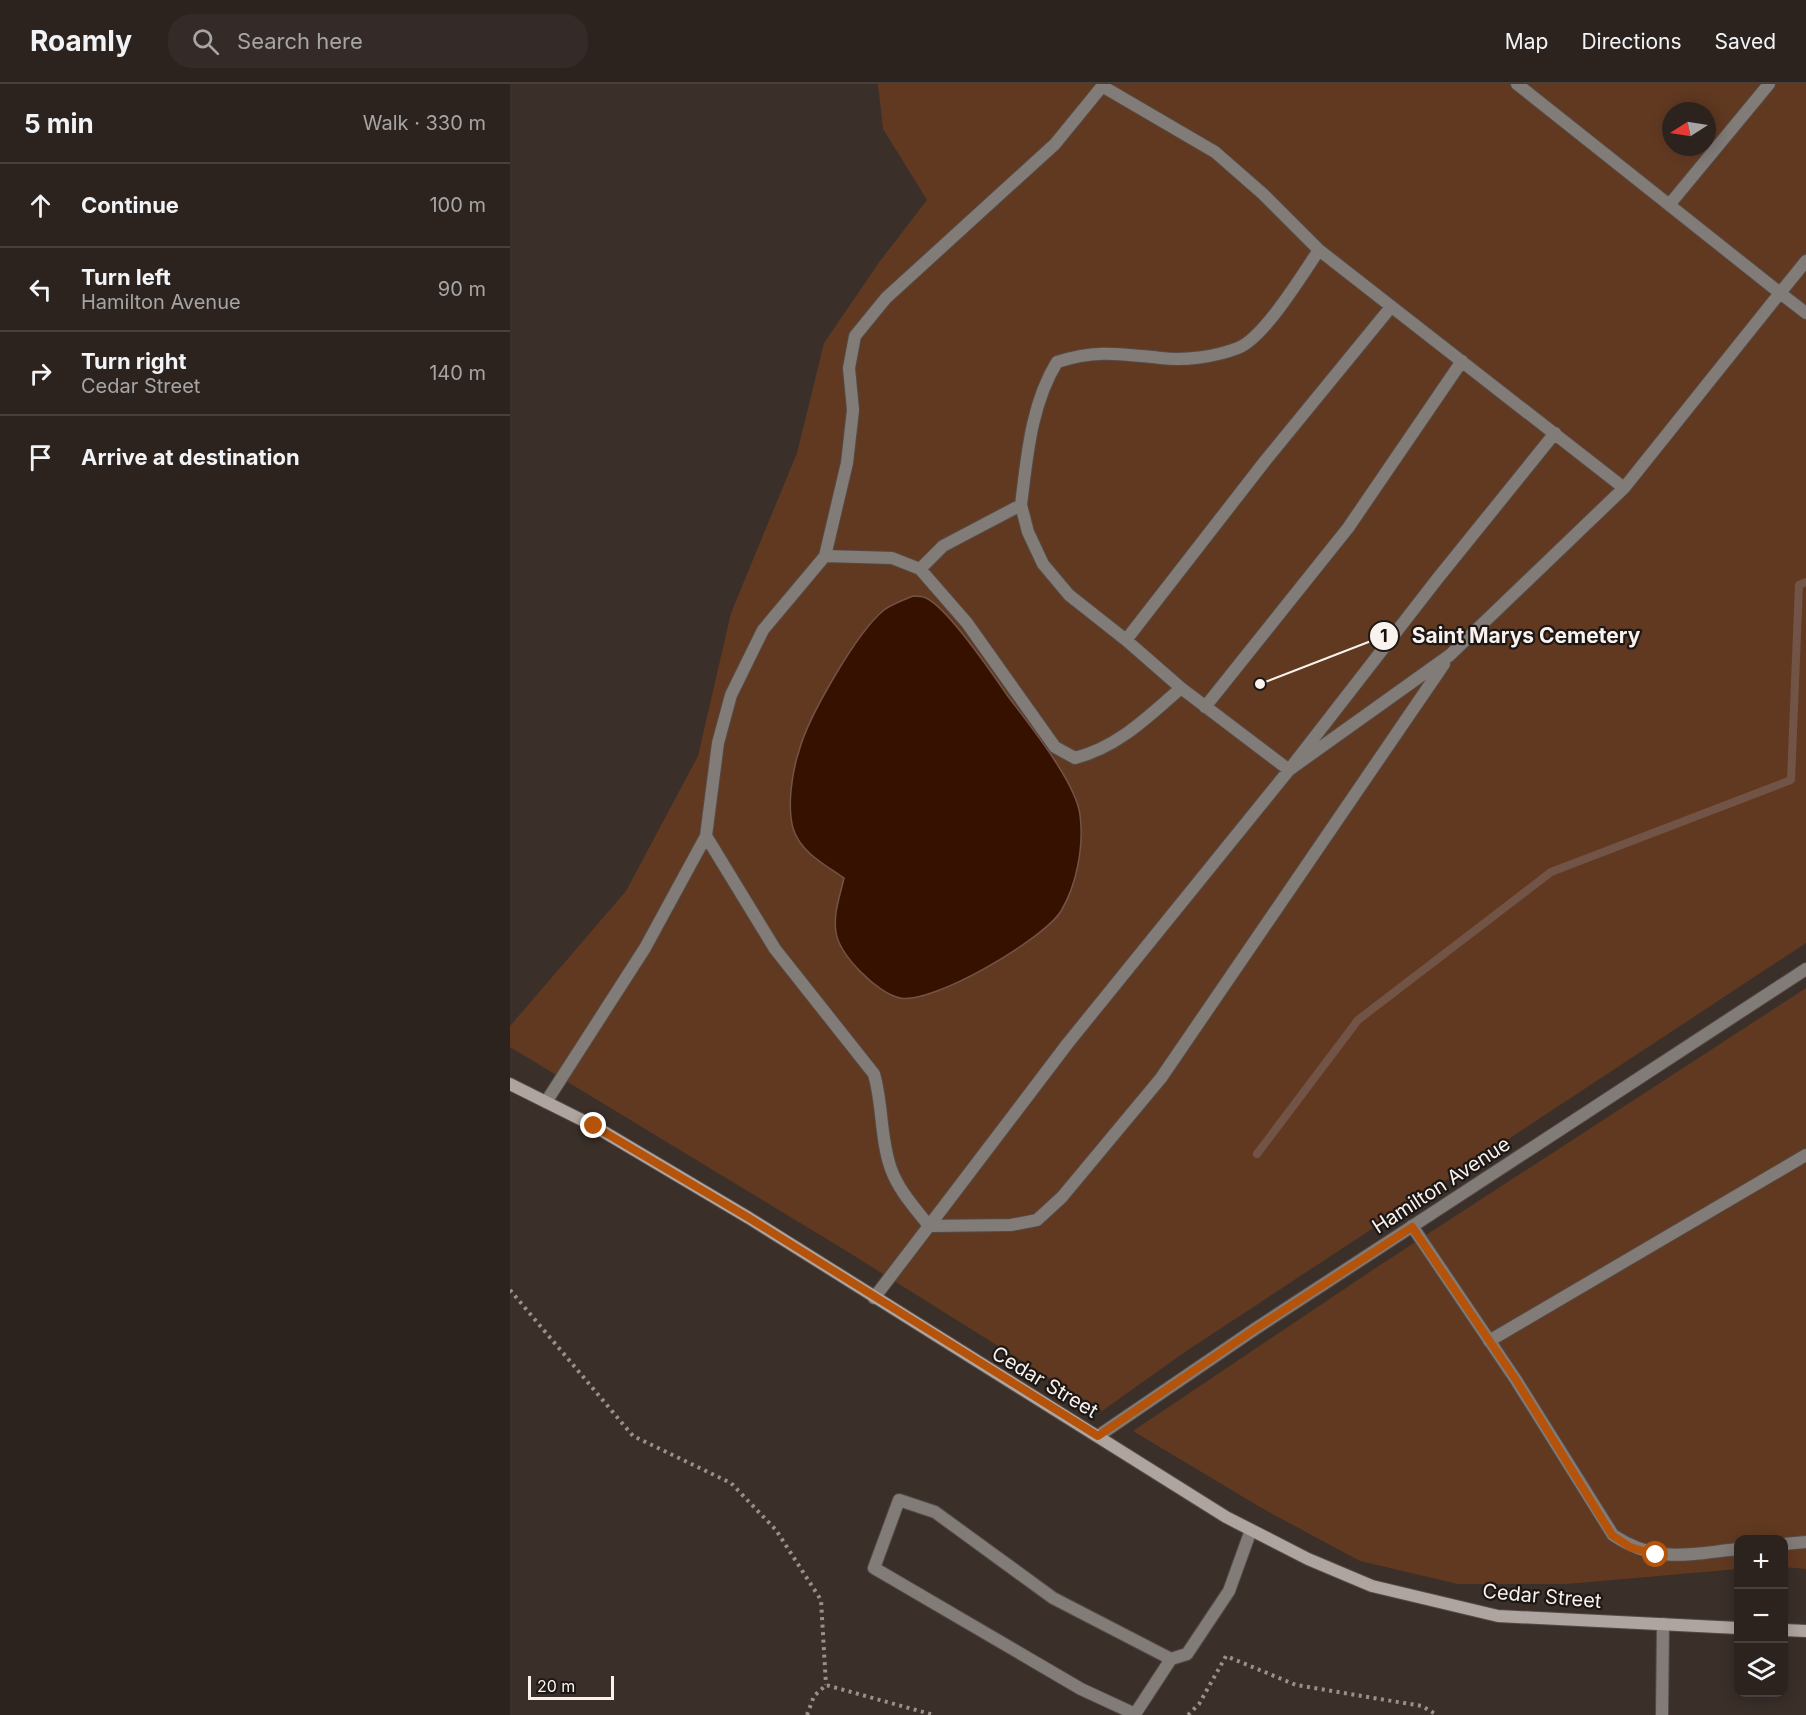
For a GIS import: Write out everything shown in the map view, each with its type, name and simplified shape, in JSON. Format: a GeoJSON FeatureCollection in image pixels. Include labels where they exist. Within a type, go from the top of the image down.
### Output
{"type":"FeatureCollection","features":[{"type":"Feature","properties":{"kind":"main road","name":"Cedar Street"},"geometry":{"type":"LineString","coordinates":[[510,1084],[594,1126],[648,1158],[1226,1517],[1308,1559],[1372,1586],[1498,1616],[1734,1628]]}},
{"type":"Feature","properties":{"kind":"main road"},"geometry":{"type":"LineString","coordinates":[[1788,1630],[1806,1631]]}},
{"type":"Feature","properties":{"kind":"street"},"geometry":{"type":"LineString","coordinates":[[1517,84],[1806,313]]}},
{"type":"Feature","properties":{"kind":"street"},"geometry":{"type":"LineString","coordinates":[[1669,205],[1769,84]]}},
{"type":"Feature","properties":{"kind":"street"},"geometry":{"type":"LineString","coordinates":[[546,1102],[645,948],[706,836],[718,743],[730,695],[763,630],[825,556],[847,463],[853,410],[849,368],[855,336],[886,298],[1055,144],[1103,85],[1215,152],[1263,194],[1319,250],[1624,489]]}},
{"type":"Feature","properties":{"kind":"street"},"geometry":{"type":"LineString","coordinates":[[1289,770],[1180,688],[1126,640],[1069,596],[1043,564],[1029,532],[1021,505],[1029,441],[1046,380],[1057,362],[1083,353],[1121,354],[1175,360],[1239,348],[1269,321],[1319,250]]}},
{"type":"Feature","properties":{"kind":"street"},"geometry":{"type":"LineString","coordinates":[[1289,770],[1450,655],[1624,489],[1806,261]]}},
{"type":"Feature","properties":{"kind":"street"},"geometry":{"type":"LineString","coordinates":[[1126,640],[1265,461],[1390,307]]}},
{"type":"Feature","properties":{"kind":"street"},"geometry":{"type":"LineString","coordinates":[[1205,707],[1348,528],[1462,361]]}},
{"type":"Feature","properties":{"kind":"street"},"geometry":{"type":"LineString","coordinates":[[874,1298],[1068,1044],[1555,434]]}},
{"type":"Feature","properties":{"kind":"street"},"geometry":{"type":"LineString","coordinates":[[921,569],[943,546],[1021,505]]}},
{"type":"Feature","properties":{"kind":"street"},"geometry":{"type":"LineString","coordinates":[[825,556],[892,558],[921,569],[967,623],[1055,747],[1075,758],[1099,752],[1133,730],[1180,688]]}},
{"type":"Feature","properties":{"kind":"street"},"geometry":{"type":"LineString","coordinates":[[929,1226],[1011,1225],[1037,1220],[1062,1197],[1161,1078],[1450,655]]}},
{"type":"Feature","properties":{"kind":"street"},"geometry":{"type":"LineString","coordinates":[[706,836],[775,949],[874,1074],[882,1099],[884,1133],[891,1168],[902,1192],[929,1226]]}},
{"type":"Feature","properties":{"kind":"street","name":"Hamilton Avenue"},"geometry":{"type":"LineString","coordinates":[[1098,1436],[1255,1329],[1806,969]]}},
{"type":"Feature","properties":{"kind":"street"},"geometry":{"type":"LineString","coordinates":[[1489,1341],[1806,1155]]}},
{"type":"Feature","properties":{"kind":"street"},"geometry":{"type":"LineString","coordinates":[[1412,1227],[1489,1341],[1612,1535],[1630,1547],[1656,1555],[1734,1549]]}},
{"type":"Feature","properties":{"kind":"street"},"geometry":{"type":"LineString","coordinates":[[1171,1659],[1053,1598],[934,1512],[899,1500],[874,1568],[1081,1689],[1135,1714],[1171,1659],[1187,1654],[1228,1591],[1251,1530]]}},
{"type":"Feature","properties":{"kind":"street"},"geometry":{"type":"LineString","coordinates":[[1788,1544],[1806,1542]]}},
{"type":"Feature","properties":{"kind":"street"},"geometry":{"type":"LineString","coordinates":[[1662,1715],[1663,1624]]}},
{"type":"Feature","properties":{"kind":"path"},"geometry":{"type":"LineString","coordinates":[[510,1290],[633,1436],[731,1483],[776,1530],[821,1600],[826,1685]]}},
{"type":"Feature","properties":{"kind":"path"},"geometry":{"type":"LineString","coordinates":[[1188,1715],[1200,1704],[1226,1656],[1296,1685],[1422,1706],[1437,1715]]}},
{"type":"Feature","properties":{"kind":"path"},"geometry":{"type":"LineString","coordinates":[[807,1715],[814,1696],[826,1685]]}},
{"type":"Feature","properties":{"kind":"path"},"geometry":{"type":"LineString","coordinates":[[826,1685],[934,1715]]}},
{"type":"Feature","properties":{"kind":"shaded area"},"geometry":{"type":"Polygon","coordinates":[[[878,84],[1806,84],[1806,943],[1185,1352],[1102,1411],[848,1252],[510,1047],[510,1026],[626,891],[698,756],[731,613],[797,453],[824,343],[880,261],[927,200],[883,129],[878,84]]]}},
{"type":"Feature","properties":{"kind":"shaded area"},"geometry":{"type":"Polygon","coordinates":[[[913,596],[924,597],[946,614],[981,657],[1050,753],[1077,802],[1081,839],[1078,864],[1067,901],[1051,923],[1011,953],[961,981],[915,997],[900,998],[891,995],[871,981],[844,951],[836,932],[835,918],[844,878],[821,863],[796,837],[791,819],[790,800],[794,769],[804,736],[835,676],[873,621],[887,608],[913,596]]]}},
{"type":"Feature","properties":{"kind":"shaded area"},"geometry":{"type":"Polygon","coordinates":[[[1806,988],[1806,1569],[1788,1567],[1788,1535],[1734,1535],[1734,1569],[1567,1584],[1458,1584],[1360,1561],[1265,1510],[1133,1431],[1377,1267],[1806,988]]]}},
{"type":"Feature","properties":{"kind":"waterway"},"geometry":{"type":"LineString","coordinates":[[1257,1154],[1358,1020],[1551,872],[1791,780],[1799,585],[1806,582]]}},
{"type":"Feature","properties":{"kind":"place","name":"Saint Marys Cemetery"},"geometry":{"type":"Point","coordinates":[1260,684]}},
{"type":"Feature","properties":{"kind":"route"},"geometry":{"type":"LineString","coordinates":[[594,1126],[749,1218],[969,1358],[1098,1436],[1255,1329],[1412,1227],[1516,1380],[1612,1535],[1630,1547],[1656,1555]]}}]}
